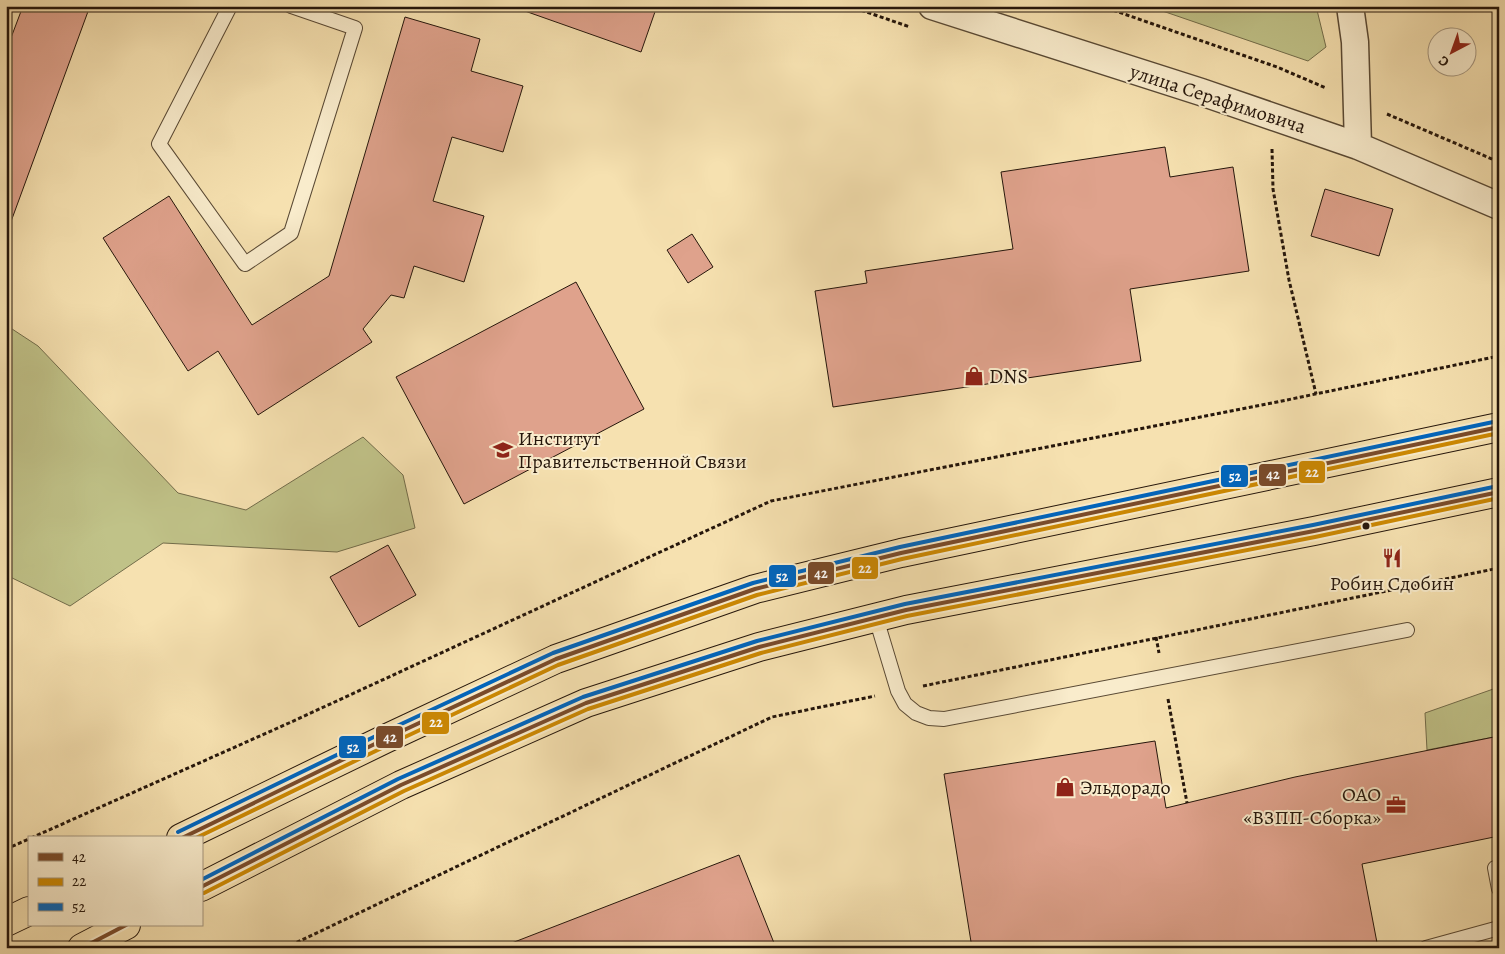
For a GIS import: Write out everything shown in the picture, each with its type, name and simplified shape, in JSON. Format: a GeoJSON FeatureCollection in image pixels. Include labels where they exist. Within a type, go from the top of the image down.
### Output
{"type":"FeatureCollection","features":[{"type":"Feature","properties":{"kind":"main road"},"geometry":{"type":"LineString","coordinates":[[185,836],[385,739],[556,660],[755,589],[902,552],[1499,427]]}},
{"type":"Feature","properties":{"kind":"main road"},"geometry":{"type":"LineString","coordinates":[[202,886],[401,785],[586,703],[759,647],[906,610],[1314,531],[1499,492]]}},
{"type":"Feature","properties":{"kind":"main road"},"geometry":{"type":"LineString","coordinates":[[6,922],[28,911]]}},
{"type":"Feature","properties":{"kind":"main road"},"geometry":{"type":"LineString","coordinates":[[82,948],[124,926]]}},
{"type":"Feature","properties":{"kind":"street","name":"улица Серафимовича"},"geometry":{"type":"LineString","coordinates":[[932,6],[1201,92],[1358,146],[1499,206]]}},
{"type":"Feature","properties":{"kind":"street"},"geometry":{"type":"LineString","coordinates":[[1350,6],[1355,42],[1358,146]]}},
{"type":"Feature","properties":{"kind":"lane"},"geometry":{"type":"LineString","coordinates":[[230,6],[159,144],[245,264],[291,233],[355,28],[291,6]]}},
{"type":"Feature","properties":{"kind":"lane"},"geometry":{"type":"LineString","coordinates":[[876,618],[898,691],[905,704],[916,713],[929,718],[944,719],[1407,630]]}},
{"type":"Feature","properties":{"kind":"lane"},"geometry":{"type":"LineString","coordinates":[[1499,867],[1496,868],[1499,889]]}},
{"type":"Feature","properties":{"kind":"lane"},"geometry":{"type":"LineString","coordinates":[[1426,948],[1499,928]]}},
{"type":"Feature","properties":{"kind":"path"},"geometry":{"type":"LineString","coordinates":[[1100,6],[1277,68],[1357,100],[1499,162]]}},
{"type":"Feature","properties":{"kind":"path"},"geometry":{"type":"LineString","coordinates":[[1272,149],[1273,188],[1289,280],[1316,394]]}},
{"type":"Feature","properties":{"kind":"path"},"geometry":{"type":"LineString","coordinates":[[285,948],[772,717],[1499,568]]}},
{"type":"Feature","properties":{"kind":"path"},"geometry":{"type":"LineString","coordinates":[[1156,637],[1187,803]]}},
{"type":"Feature","properties":{"kind":"path"},"geometry":{"type":"LineString","coordinates":[[6,849],[28,839]]}},
{"type":"Feature","properties":{"kind":"green space"},"geometry":{"type":"Polygon","coordinates":[[[1148,6],[1316,6],[1326,47],[1308,61],[1148,6]]]}},
{"type":"Feature","properties":{"kind":"green space"},"geometry":{"type":"Polygon","coordinates":[[[6,325],[38,346],[178,493],[246,510],[363,437],[403,475],[415,528],[337,552],[163,543],[70,606],[6,575],[6,325]]]}},
{"type":"Feature","properties":{"kind":"green space"},"geometry":{"type":"Polygon","coordinates":[[[1499,687],[1499,736],[1427,750],[1425,713],[1499,687]]]}},
{"type":"Feature","properties":{"kind":"building"},"geometry":{"type":"Polygon","coordinates":[[[23,6],[90,6],[9,227],[6,226],[6,51],[23,6]]]}},
{"type":"Feature","properties":{"kind":"building"},"geometry":{"type":"Polygon","coordinates":[[[522,6],[657,6],[641,52],[522,10],[522,6]]]}},
{"type":"Feature","properties":{"kind":"building"},"geometry":{"type":"Polygon","coordinates":[[[405,17],[480,39],[471,71],[523,86],[503,152],[452,137],[433,201],[484,216],[464,282],[414,266],[404,298],[391,295],[363,329],[372,342],[258,415],[218,351],[188,371],[103,238],[169,196],[252,325],[329,276],[405,17]]]}},
{"type":"Feature","properties":{"kind":"building"},"geometry":{"type":"Polygon","coordinates":[[[1165,147],[1170,177],[1233,167],[1249,271],[1130,289],[1141,361],[833,407],[815,291],[867,283],[865,271],[1013,249],[1001,172],[1165,147]]]}},
{"type":"Feature","properties":{"kind":"building"},"geometry":{"type":"Polygon","coordinates":[[[1325,189],[1393,209],[1379,256],[1311,236],[1325,189]]]}},
{"type":"Feature","properties":{"kind":"building"},"geometry":{"type":"Polygon","coordinates":[[[692,234],[713,267],[688,283],[667,250],[692,234]]]}},
{"type":"Feature","properties":{"kind":"building"},"geometry":{"type":"Polygon","coordinates":[[[576,282],[644,409],[464,504],[396,377],[576,282]]]}},
{"type":"Feature","properties":{"kind":"building"},"geometry":{"type":"Polygon","coordinates":[[[388,545],[416,595],[359,627],[330,577],[388,545]]]}},
{"type":"Feature","properties":{"kind":"building"},"geometry":{"type":"Polygon","coordinates":[[[1499,736],[1499,836],[1362,864],[1378,948],[972,948],[944,774],[1155,741],[1166,808],[1295,777],[1499,736]]]}},
{"type":"Feature","properties":{"kind":"building"},"geometry":{"type":"Polygon","coordinates":[[[739,855],[776,948],[505,948],[504,946],[739,855]]]}},
{"type":"Feature","properties":{"kind":"transit line","name":"52"},"geometry":{"type":"LineString","coordinates":[[178,832],[553,653],[753,583],[900,547],[1498,421]]}},
{"type":"Feature","properties":{"kind":"transit line","name":"42"},"geometry":{"type":"LineString","coordinates":[[186,836],[385,739],[556,659],[755,589],[901,553],[1499,427]]}},
{"type":"Feature","properties":{"kind":"transit line","name":"22"},"geometry":{"type":"LineString","coordinates":[[200,836],[558,665],[757,595],[902,559],[1499,433]]}},
{"type":"Feature","properties":{"kind":"transit line","name":"52"},"geometry":{"type":"LineString","coordinates":[[202,879],[398,779],[583,697],[757,641],[905,604],[1313,525],[1498,486]]}},
{"type":"Feature","properties":{"kind":"transit line","name":"42"},"geometry":{"type":"LineString","coordinates":[[202,886],[401,785],[586,703],[759,647],[906,610],[1314,531],[1499,492]]}},
{"type":"Feature","properties":{"kind":"transit line","name":"22"},"geometry":{"type":"LineString","coordinates":[[204,893],[404,791],[588,709],[761,653],[907,616],[1315,537],[1499,498]]}},
{"type":"Feature","properties":{"kind":"transit line","name":"42"},"geometry":{"type":"LineString","coordinates":[[82,948],[124,926]]}},
{"type":"Feature","properties":{"kind":"place","name":"DNS"},"geometry":{"type":"Point","coordinates":[974,376]}},
{"type":"Feature","properties":{"kind":"place","name":"Институт Правительственной Связи"},"geometry":{"type":"Point","coordinates":[503,450]}},
{"type":"Feature","properties":{"kind":"place","name":"Робин Сдобин"},"geometry":{"type":"Point","coordinates":[1392,558]}},
{"type":"Feature","properties":{"kind":"place","name":"Эльдорадо"},"geometry":{"type":"Point","coordinates":[1065,787]}},
{"type":"Feature","properties":{"kind":"place","name":"ОАО «ВЗПП-Сборка»"},"geometry":{"type":"Point","coordinates":[1396,805]}}]}
